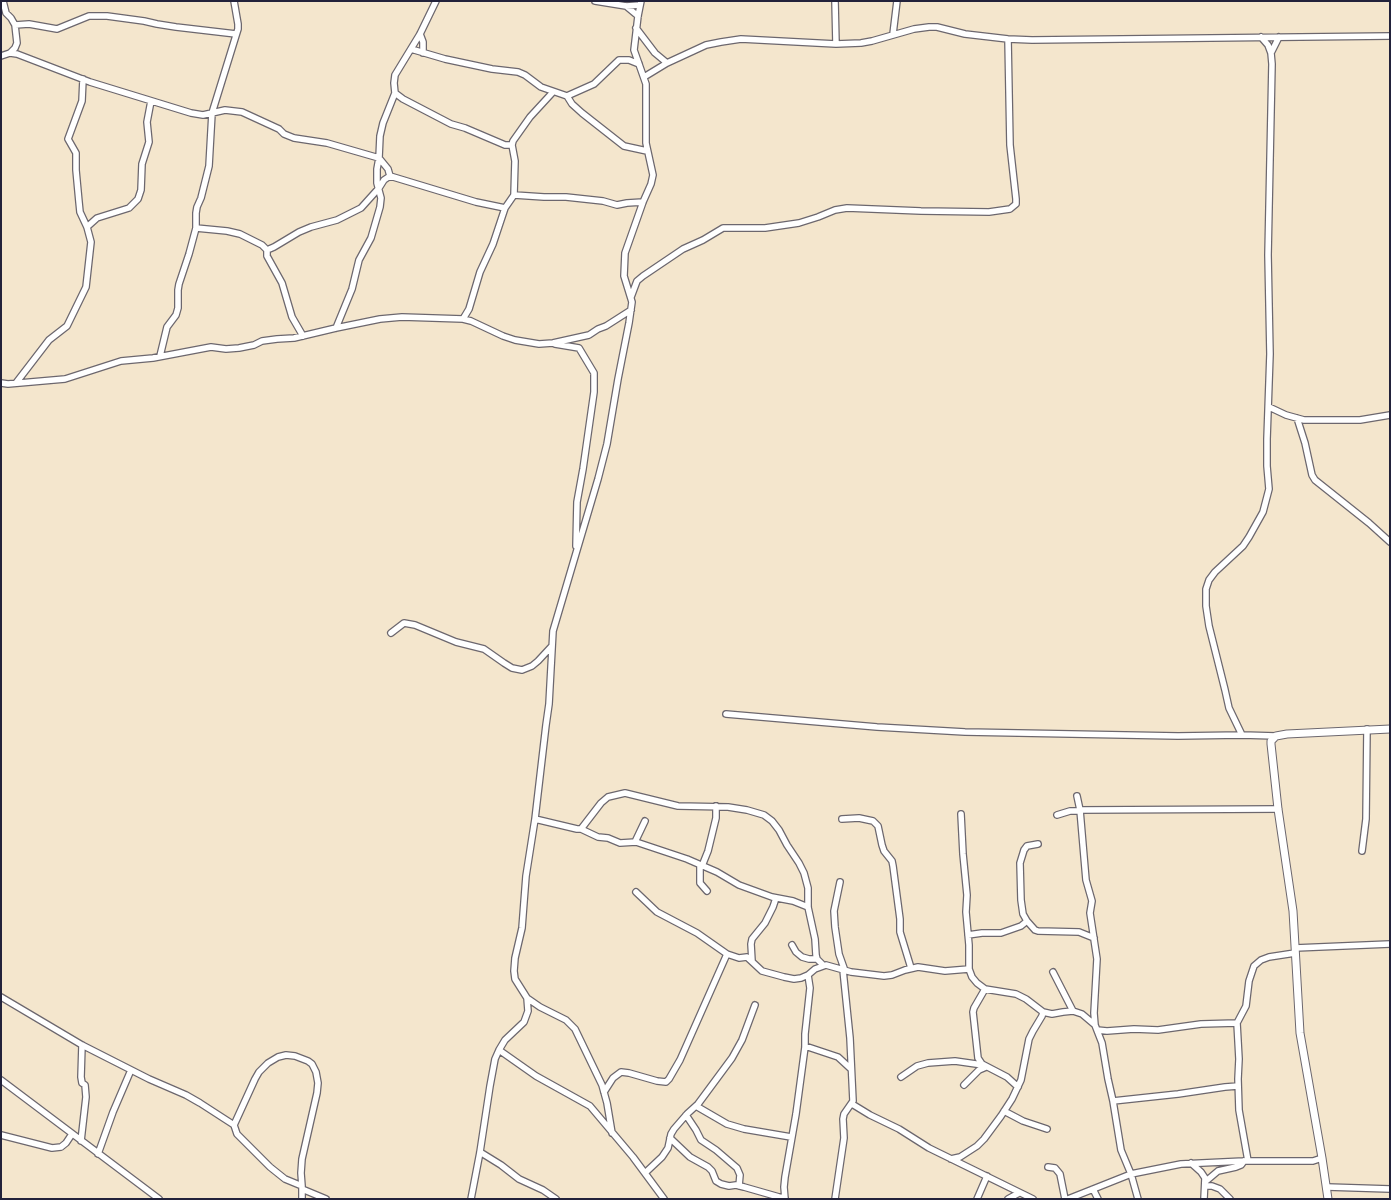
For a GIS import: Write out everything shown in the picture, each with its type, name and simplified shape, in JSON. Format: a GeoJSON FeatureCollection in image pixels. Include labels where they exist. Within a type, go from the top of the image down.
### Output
{"type":"FeatureCollection","features":[{"type":"Feature","properties":{"kind":"street"},"geometry":{"type":"LineString","coordinates":[[3,1],[6,13],[12,18],[15,25],[16,46],[10,53]]}},
{"type":"Feature","properties":{"kind":"street"},"geometry":{"type":"LineString","coordinates":[[160,356],[167,327],[176,315],[178,308],[179,284],[196,228],[195,223],[197,207],[201,198],[209,166],[212,113],[238,24],[234,1]]}},
{"type":"Feature","properties":{"kind":"street"},"geometry":{"type":"LineString","coordinates":[[336,328],[354,283],[359,260],[371,238],[380,207],[381,198],[377,184],[377,169],[380,158],[382,129],[395,93],[395,75],[420,34],[436,1]]}},
{"type":"Feature","properties":{"kind":"street"},"geometry":{"type":"LineString","coordinates":[[595,1],[626,6],[640,3],[634,50],[644,77],[646,95],[647,151],[653,175],[651,184],[627,244],[623,266],[624,280],[631,298]]}},
{"type":"Feature","properties":{"kind":"street"},"geometry":{"type":"LineString","coordinates":[[835,1],[836,44]]}},
{"type":"Feature","properties":{"kind":"street"},"geometry":{"type":"LineString","coordinates":[[893,34],[897,1]]}},
{"type":"Feature","properties":{"kind":"street"},"geometry":{"type":"LineString","coordinates":[[626,6],[638,16]]}},
{"type":"Feature","properties":{"kind":"street"},"geometry":{"type":"LineString","coordinates":[[15,25],[29,24],[57,28],[90,16],[107,16],[236,34]]}},
{"type":"Feature","properties":{"kind":"street"},"geometry":{"type":"LineString","coordinates":[[644,77],[667,63],[706,45],[732,40],[836,44],[872,41],[914,29],[937,27],[965,34],[1008,39],[1089,40],[1390,36]]}},
{"type":"Feature","properties":{"kind":"street"},"geometry":{"type":"LineString","coordinates":[[636,28],[655,53],[667,63]]}},
{"type":"Feature","properties":{"kind":"street"},"geometry":{"type":"LineString","coordinates":[[420,34],[423,42],[423,53]]}},
{"type":"Feature","properties":{"kind":"street"},"geometry":{"type":"LineString","coordinates":[[1242,735],[1229,708],[1209,626],[1206,606],[1206,589],[1209,580],[1215,572],[1243,546],[1263,512],[1269,489],[1267,466],[1270,354],[1268,255],[1271,53],[1268,45],[1261,37]]}},
{"type":"Feature","properties":{"kind":"street"},"geometry":{"type":"LineString","coordinates":[[1271,53],[1279,37]]}},
{"type":"Feature","properties":{"kind":"street"},"geometry":{"type":"LineString","coordinates":[[612,1133],[604,1092],[575,1029],[566,1020],[540,1008],[527,998],[515,979],[514,971],[522,928],[526,876],[535,819],[549,704],[553,631],[607,444],[631,310],[631,298],[637,282],[643,276],[683,249],[703,240],[723,228],[749,229],[799,223],[835,210],[847,208],[921,212],[989,212],[1010,209],[1016,204],[1016,199],[1010,145],[1008,39]]}},
{"type":"Feature","properties":{"kind":"street"},"geometry":{"type":"LineString","coordinates":[[411,49],[445,59],[492,69],[518,72],[526,75],[541,87],[567,96],[594,84],[619,60],[629,60],[639,64]]}},
{"type":"Feature","properties":{"kind":"street"},"geometry":{"type":"LineString","coordinates":[[1,56],[10,53],[16,54],[83,79],[191,112],[203,114],[225,110],[242,112],[279,129],[284,134],[294,138],[327,143],[380,158],[388,169],[390,176]]}},
{"type":"Feature","properties":{"kind":"street"},"geometry":{"type":"LineString","coordinates":[[16,383],[49,340],[67,326],[84,292],[87,280],[91,244],[87,227],[80,212],[76,154],[68,139],[82,101],[83,79]]}},
{"type":"Feature","properties":{"kind":"street"},"geometry":{"type":"LineString","coordinates":[[463,320],[469,309],[480,272],[505,208],[514,195],[515,161],[512,145],[515,137],[530,117],[553,92]]}},
{"type":"Feature","properties":{"kind":"street"},"geometry":{"type":"LineString","coordinates":[[395,93],[451,124],[465,128],[505,145],[512,145]]}},
{"type":"Feature","properties":{"kind":"street"},"geometry":{"type":"LineString","coordinates":[[567,96],[572,104],[617,142],[632,149],[647,151]]}},
{"type":"Feature","properties":{"kind":"street"},"geometry":{"type":"LineString","coordinates":[[87,227],[97,218],[129,208],[138,200],[141,190],[142,164],[150,142],[147,122],[151,101]]}},
{"type":"Feature","properties":{"kind":"street"},"geometry":{"type":"LineString","coordinates":[[267,250],[299,232],[337,220],[361,208],[379,188],[384,180],[390,176]]}},
{"type":"Feature","properties":{"kind":"street"},"geometry":{"type":"LineString","coordinates":[[390,176],[476,202],[505,208]]}},
{"type":"Feature","properties":{"kind":"street"},"geometry":{"type":"LineString","coordinates":[[514,195],[566,197],[603,201],[617,205],[643,202]]}},
{"type":"Feature","properties":{"kind":"street"},"geometry":{"type":"LineString","coordinates":[[196,228],[227,231],[240,234],[257,241],[267,250],[267,256],[285,290],[288,307],[292,317],[303,336]]}},
{"type":"Feature","properties":{"kind":"street"},"geometry":{"type":"LineString","coordinates":[[1,383],[65,379],[121,361],[211,347],[226,349],[239,348],[254,345],[262,341],[303,336],[380,319],[402,317],[471,321],[515,340],[539,344],[553,343],[589,336],[598,329],[606,326],[631,310]]}},
{"type":"Feature","properties":{"kind":"street"},"geometry":{"type":"LineString","coordinates":[[553,343],[579,348],[594,373],[594,392],[577,502],[576,554]]}},
{"type":"Feature","properties":{"kind":"street"},"geometry":{"type":"LineString","coordinates":[[1269,407],[1304,420],[1360,420],[1390,415]]}},
{"type":"Feature","properties":{"kind":"street"},"geometry":{"type":"LineString","coordinates":[[1297,418],[1305,443],[1312,475],[1315,480],[1370,523],[1390,542]]}},
{"type":"Feature","properties":{"kind":"street"},"geometry":{"type":"LineString","coordinates":[[391,633],[404,623],[415,625],[456,642],[484,649],[512,668],[522,670],[538,662],[551,647]]}},
{"type":"Feature","properties":{"kind":"street"},"geometry":{"type":"LineString","coordinates":[[726,714],[870,727],[965,732],[1178,736],[1276,736],[1367,729],[1390,729]]}},
{"type":"Feature","properties":{"kind":"street"},"geometry":{"type":"LineString","coordinates":[[1362,851],[1366,820],[1367,729]]}},
{"type":"Feature","properties":{"kind":"street"},"geometry":{"type":"LineString","coordinates":[[1276,736],[1271,741],[1271,744],[1278,810],[1293,911],[1300,1033],[1328,1199]]}},
{"type":"Feature","properties":{"kind":"street"},"geometry":{"type":"LineString","coordinates":[[581,829],[601,803],[608,798],[625,793],[678,806],[716,806],[738,808],[758,813],[768,818],[776,826],[806,876],[809,895],[808,907],[815,939],[817,959],[823,965]]}},
{"type":"Feature","properties":{"kind":"street"},"geometry":{"type":"LineString","coordinates":[[1077,796],[1080,811],[1086,880],[1092,901],[1090,913],[1097,959],[1094,1013],[1096,1028],[1102,1043],[1121,1150],[1131,1174],[1138,1199]]}},
{"type":"Feature","properties":{"kind":"street"},"geometry":{"type":"LineString","coordinates":[[707,891],[700,884],[701,865],[708,850],[716,818],[716,806]]}},
{"type":"Feature","properties":{"kind":"street"},"geometry":{"type":"LineString","coordinates":[[1057,815],[1080,811],[1278,810]]}},
{"type":"Feature","properties":{"kind":"street"},"geometry":{"type":"LineString","coordinates":[[961,814],[967,895],[966,912],[969,969],[977,983],[985,989],[1016,994],[1026,999],[1043,1012],[1052,1014],[1074,1011],[1082,1014],[1096,1028],[1107,1031],[1134,1029],[1158,1030],[1201,1024],[1237,1023]]}},
{"type":"Feature","properties":{"kind":"street"},"geometry":{"type":"LineString","coordinates":[[842,819],[859,818],[873,821],[878,826],[884,851],[892,861],[900,919],[900,932],[911,968]]}},
{"type":"Feature","properties":{"kind":"street"},"geometry":{"type":"LineString","coordinates":[[535,819],[581,829],[598,838],[608,838],[620,843],[635,842],[687,859],[717,872],[732,882],[776,898],[793,900],[808,907]]}},
{"type":"Feature","properties":{"kind":"street"},"geometry":{"type":"LineString","coordinates":[[635,842],[645,821]]}},
{"type":"Feature","properties":{"kind":"street"},"geometry":{"type":"LineString","coordinates":[[1038,844],[1028,846],[1024,850],[1020,864],[1021,900],[1023,914],[1027,921],[1035,930],[1038,931],[1079,932],[1094,938]]}},
{"type":"Feature","properties":{"kind":"street"},"geometry":{"type":"LineString","coordinates":[[835,1199],[844,1138],[843,1119],[844,1114],[852,1104],[844,970],[840,959],[835,927],[834,907],[840,882]]}},
{"type":"Feature","properties":{"kind":"street"},"geometry":{"type":"LineString","coordinates":[[636,892],[657,912],[697,933],[728,954],[739,958],[747,957],[762,971],[784,977],[797,979],[808,975],[813,970],[823,965],[884,976],[892,975],[911,968],[923,967],[944,971],[969,969]]}},
{"type":"Feature","properties":{"kind":"street"},"geometry":{"type":"LineString","coordinates":[[752,961],[752,939],[765,923],[776,898]]}},
{"type":"Feature","properties":{"kind":"street"},"geometry":{"type":"LineString","coordinates":[[968,935],[1001,933],[1021,926],[1027,921]]}},
{"type":"Feature","properties":{"kind":"street"},"geometry":{"type":"LineString","coordinates":[[1246,1161],[1238,1086],[1239,1059],[1237,1023],[1246,1006],[1250,976],[1254,966],[1261,960],[1295,950],[1390,944]]}},
{"type":"Feature","properties":{"kind":"street"},"geometry":{"type":"LineString","coordinates":[[792,945],[796,952],[802,957],[817,959]]}},
{"type":"Feature","properties":{"kind":"street"},"geometry":{"type":"LineString","coordinates":[[604,1092],[613,1078],[622,1072],[657,1081],[666,1082],[669,1079],[680,1060],[728,954]]}},
{"type":"Feature","properties":{"kind":"street"},"geometry":{"type":"LineString","coordinates":[[1053,972],[1074,1011]]}},
{"type":"Feature","properties":{"kind":"street"},"geometry":{"type":"LineString","coordinates":[[670,1138],[690,1157],[708,1167],[718,1183],[725,1186],[739,1186],[778,1198],[785,1198],[785,1177],[796,1114],[805,1046],[804,1034],[810,988],[808,975]]}},
{"type":"Feature","properties":{"kind":"street"},"geometry":{"type":"LineString","coordinates":[[985,989],[974,1008],[973,1017],[978,1058],[985,1066]]}},
{"type":"Feature","properties":{"kind":"street"},"geometry":{"type":"LineString","coordinates":[[1,997],[82,1046],[155,1082],[186,1095],[205,1106],[234,1125],[237,1134],[270,1166],[285,1178],[326,1199]]}},
{"type":"Feature","properties":{"kind":"street"},"geometry":{"type":"LineString","coordinates":[[471,1199],[495,1059],[505,1040],[524,1022],[528,1011],[527,998]]}},
{"type":"Feature","properties":{"kind":"street"},"geometry":{"type":"LineString","coordinates":[[645,1173],[657,1163],[665,1153],[674,1129],[696,1106],[732,1058],[742,1040],[755,1005]]}},
{"type":"Feature","properties":{"kind":"street"},"geometry":{"type":"LineString","coordinates":[[951,1159],[960,1157],[977,1146],[994,1127],[1018,1087],[1024,1070],[1029,1039],[1043,1012]]}},
{"type":"Feature","properties":{"kind":"street"},"geometry":{"type":"LineString","coordinates":[[80,1141],[86,1090],[81,1077],[82,1046]]}},
{"type":"Feature","properties":{"kind":"street"},"geometry":{"type":"LineString","coordinates":[[805,1046],[838,1057],[851,1069]]}},
{"type":"Feature","properties":{"kind":"street"},"geometry":{"type":"LineString","coordinates":[[499,1050],[536,1076],[590,1106],[645,1173],[664,1199]]}},
{"type":"Feature","properties":{"kind":"street"},"geometry":{"type":"LineString","coordinates":[[234,1125],[255,1079],[259,1072],[268,1063],[278,1057],[286,1055],[295,1056],[312,1064],[316,1072],[318,1093],[302,1159],[302,1199]]}},
{"type":"Feature","properties":{"kind":"street"},"geometry":{"type":"LineString","coordinates":[[901,1077],[917,1066],[928,1063],[955,1061],[985,1066],[1007,1077],[1018,1087]]}},
{"type":"Feature","properties":{"kind":"street"},"geometry":{"type":"LineString","coordinates":[[964,1085],[985,1066]]}},
{"type":"Feature","properties":{"kind":"street"},"geometry":{"type":"LineString","coordinates":[[98,1154],[113,1112],[131,1070]]}},
{"type":"Feature","properties":{"kind":"street"},"geometry":{"type":"LineString","coordinates":[[1,1080],[159,1199]]}},
{"type":"Feature","properties":{"kind":"street"},"geometry":{"type":"LineString","coordinates":[[1113,1100],[1178,1094],[1238,1086]]}},
{"type":"Feature","properties":{"kind":"street"},"geometry":{"type":"LineString","coordinates":[[852,1104],[870,1115],[898,1128],[929,1148],[1033,1199]]}},
{"type":"Feature","properties":{"kind":"street"},"geometry":{"type":"LineString","coordinates":[[696,1106],[730,1125],[791,1137]]}},
{"type":"Feature","properties":{"kind":"street"},"geometry":{"type":"LineString","coordinates":[[1004,1111],[1023,1121],[1047,1128]]}},
{"type":"Feature","properties":{"kind":"street"},"geometry":{"type":"LineString","coordinates":[[686,1115],[701,1140],[716,1150],[737,1168],[740,1175],[739,1186]]}},
{"type":"Feature","properties":{"kind":"street"},"geometry":{"type":"LineString","coordinates":[[1,1135],[52,1148],[60,1147],[66,1143],[72,1134]]}},
{"type":"Feature","properties":{"kind":"street"},"geometry":{"type":"LineString","coordinates":[[480,1152],[519,1179],[543,1190],[556,1199]]}},
{"type":"Feature","properties":{"kind":"street"},"geometry":{"type":"LineString","coordinates":[[1048,1166],[1055,1168],[1060,1174],[1067,1199],[1131,1174],[1175,1165],[1246,1161],[1313,1160],[1322,1158]]}},
{"type":"Feature","properties":{"kind":"street"},"geometry":{"type":"LineString","coordinates":[[1205,1184],[1218,1171],[1236,1167],[1246,1161]]}},
{"type":"Feature","properties":{"kind":"street"},"geometry":{"type":"LineString","coordinates":[[1191,1163],[1205,1178],[1204,1199]]}},
{"type":"Feature","properties":{"kind":"street"},"geometry":{"type":"LineString","coordinates":[[977,1199],[987,1176]]}},
{"type":"Feature","properties":{"kind":"street"},"geometry":{"type":"LineString","coordinates":[[1205,1184],[1220,1189],[1230,1199]]}},
{"type":"Feature","properties":{"kind":"street"},"geometry":{"type":"LineString","coordinates":[[1327,1187],[1390,1189]]}},
{"type":"Feature","properties":{"kind":"street"},"geometry":{"type":"LineString","coordinates":[[1093,1189],[1098,1199]]}},
{"type":"Feature","properties":{"kind":"street"},"geometry":{"type":"LineString","coordinates":[[1008,1199],[1020,1193]]}}]}
